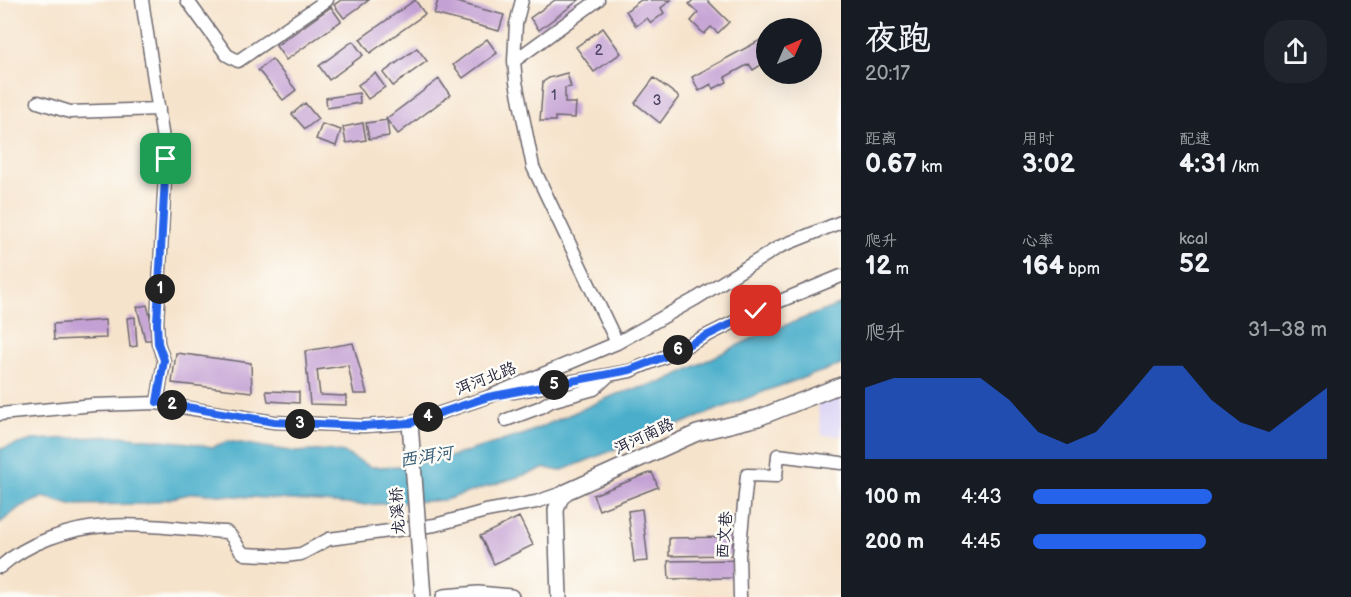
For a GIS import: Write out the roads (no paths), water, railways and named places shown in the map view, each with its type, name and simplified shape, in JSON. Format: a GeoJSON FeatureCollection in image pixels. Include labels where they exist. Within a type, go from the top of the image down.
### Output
{"type":"FeatureCollection","features":[{"type":"Feature","properties":{"kind":"main road","name":"洱河南路"},"geometry":{"type":"LineString","coordinates":[[569,490],[689,436],[721,425],[758,418],[841,385]]}},
{"type":"Feature","properties":{"kind":"main road","name":"龙溪桥"},"geometry":{"type":"LineString","coordinates":[[410,423],[423,597]]}},
{"type":"Feature","properties":{"kind":"main road"},"geometry":{"type":"LineString","coordinates":[[559,597],[556,510],[561,497],[569,490]]}},
{"type":"Feature","properties":{"kind":"main road"},"geometry":{"type":"LineString","coordinates":[[444,597],[486,594],[511,597]]}},
{"type":"Feature","properties":{"kind":"street"},"geometry":{"type":"LineString","coordinates":[[142,0],[166,159],[157,323],[158,343],[164,360],[157,402]]}},
{"type":"Feature","properties":{"kind":"street"},"geometry":{"type":"LineString","coordinates":[[187,0],[227,55],[238,61],[327,0]]}},
{"type":"Feature","properties":{"kind":"street"},"geometry":{"type":"LineString","coordinates":[[522,0],[516,24],[514,61],[533,167],[616,343]]}},
{"type":"Feature","properties":{"kind":"street"},"geometry":{"type":"LineString","coordinates":[[514,61],[598,0]]}},
{"type":"Feature","properties":{"kind":"street"},"geometry":{"type":"LineString","coordinates":[[38,102],[70,112],[159,109]]}},
{"type":"Feature","properties":{"kind":"street","name":"洱河北路"},"geometry":{"type":"LineString","coordinates":[[0,414],[157,402],[274,422],[363,426],[410,423],[488,397],[616,343],[779,247],[841,222]]}},
{"type":"Feature","properties":{"kind":"street"},"geometry":{"type":"LineString","coordinates":[[488,397],[630,370],[664,357],[756,311],[841,276]]}},
{"type":"Feature","properties":{"kind":"street"},"geometry":{"type":"LineString","coordinates":[[506,420],[542,407],[551,401],[594,389],[609,375]]}},
{"type":"Feature","properties":{"kind":"street","name":"西文巷"},"geometry":{"type":"LineString","coordinates":[[740,597],[739,555],[747,476],[776,476],[778,455],[841,463]]}},
{"type":"Feature","properties":{"kind":"street"},"geometry":{"type":"LineString","coordinates":[[0,567],[25,550],[59,535],[106,526],[226,532],[231,535],[239,551],[244,554],[285,556],[307,551],[329,539],[435,525],[486,511],[536,502],[569,490]]}},
{"type":"Feature","properties":{"kind":"water"},"geometry":{"type":"Polygon","coordinates":[[[841,304],[841,365],[768,390],[560,471],[546,468],[445,500],[361,505],[194,493],[145,504],[70,505],[44,497],[20,507],[0,523],[0,449],[33,440],[119,436],[213,447],[228,441],[296,452],[327,450],[344,453],[371,467],[405,466],[449,457],[525,434],[617,394],[663,382],[757,336],[841,304]]]}},
{"type":"Feature","properties":{"kind":"water label","name":"西洱河"},"geometry":{"type":"Point","coordinates":[426,457]}}]}
